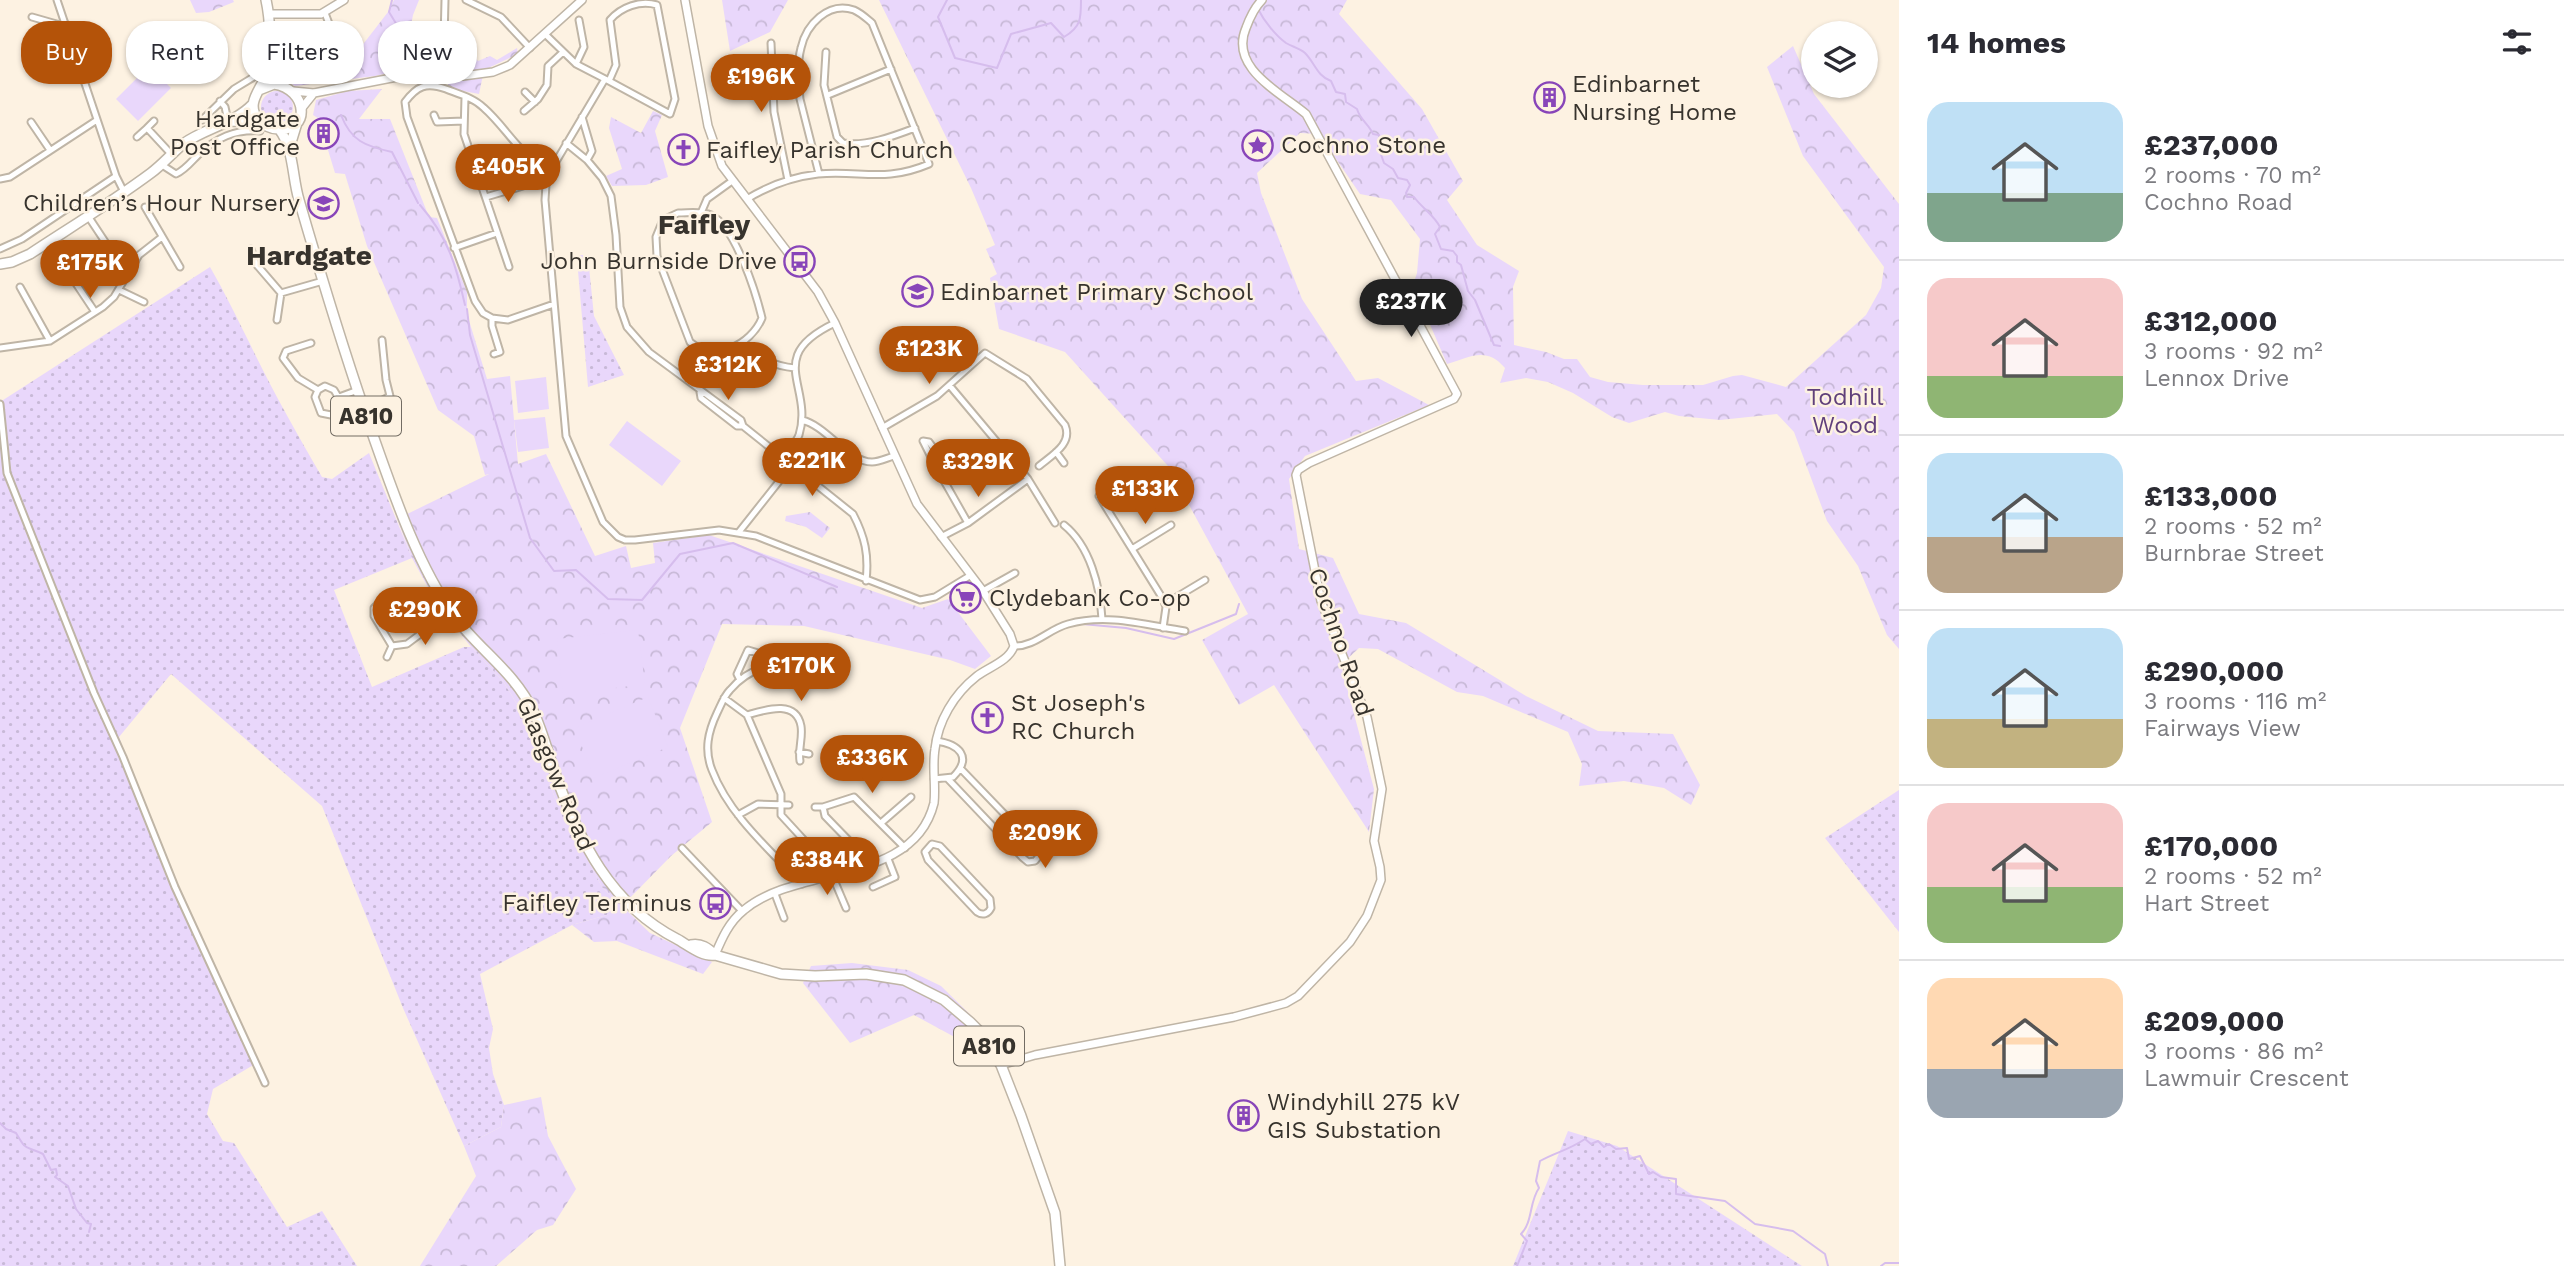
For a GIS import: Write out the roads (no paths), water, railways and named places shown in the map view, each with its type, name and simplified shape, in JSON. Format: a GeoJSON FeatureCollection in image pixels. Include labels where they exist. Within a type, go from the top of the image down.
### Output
{"type":"FeatureCollection","features":[{"type":"Feature","properties":{"kind":"main road"},"geometry":{"type":"LineString","coordinates":[[266,0],[269,21]]}},
{"type":"Feature","properties":{"kind":"main road"},"geometry":{"type":"LineString","coordinates":[[0,264],[30,254],[162,165],[193,138],[243,114],[253,104],[262,84]]}},
{"type":"Feature","properties":{"kind":"main road"},"geometry":{"type":"LineString","coordinates":[[259,90],[274,84],[293,91],[302,108]]}},
{"type":"Feature","properties":{"kind":"main road"},"geometry":{"type":"LineString","coordinates":[[253,104],[261,126]]}},
{"type":"Feature","properties":{"kind":"main road","name":"A810"},"geometry":{"type":"LineString","coordinates":[[297,123],[302,108]]}},
{"type":"Feature","properties":{"kind":"main road"},"geometry":{"type":"LineString","coordinates":[[228,121],[279,130],[297,123]]}},
{"type":"Feature","properties":{"kind":"main road","name":"Glasgow Road"},"geometry":{"type":"LineString","coordinates":[[289,149],[297,123]]}},
{"type":"Feature","properties":{"kind":"main road","name":"Glasgow Road"},"geometry":{"type":"LineString","coordinates":[[279,130],[289,149],[297,195],[364,411],[432,581],[455,617],[502,666],[523,694],[541,731],[554,772],[579,832],[605,878],[643,918],[696,950],[710,956],[715,955]]}},
{"type":"Feature","properties":{"kind":"main road","name":"Glasgow Road"},"geometry":{"type":"LineString","coordinates":[[691,945],[707,947]]}},
{"type":"Feature","properties":{"kind":"main road","name":"A810"},"geometry":{"type":"LineString","coordinates":[[707,947],[715,955],[781,974],[866,974],[904,980],[944,1000],[970,1022],[1000,1065],[1051,1202],[1057,1226],[1060,1266]]}},
{"type":"Feature","properties":{"kind":"street"},"geometry":{"type":"LineString","coordinates":[[57,0],[65,21]]}},
{"type":"Feature","properties":{"kind":"street"},"geometry":{"type":"LineString","coordinates":[[269,14],[325,13],[344,0]]}},
{"type":"Feature","properties":{"kind":"street"},"geometry":{"type":"LineString","coordinates":[[443,21],[444,0]]}},
{"type":"Feature","properties":{"kind":"street"},"geometry":{"type":"LineString","coordinates":[[466,0],[502,17],[530,48]]}},
{"type":"Feature","properties":{"kind":"street"},"geometry":{"type":"LineString","coordinates":[[481,6],[488,0]]}},
{"type":"Feature","properties":{"kind":"street"},"geometry":{"type":"LineString","coordinates":[[293,91],[314,93],[428,71],[463,76],[493,72],[510,65],[582,0]]}},
{"type":"Feature","properties":{"kind":"street"},"geometry":{"type":"LineString","coordinates":[[685,0],[710,133],[722,166],[818,292],[835,323],[917,504],[983,591],[1010,634],[1014,646]]}},
{"type":"Feature","properties":{"kind":"street"},"geometry":{"type":"LineString","coordinates":[[545,34],[576,64],[607,80],[670,114],[675,99],[657,5],[648,2],[633,5],[610,20],[616,65],[607,80],[582,117],[566,143],[551,170],[546,186],[545,200],[566,436],[603,522],[618,537],[635,540],[719,530],[740,532],[866,581],[926,600],[971,575]]}},
{"type":"Feature","properties":{"kind":"street","name":"Cochno Road"},"geometry":{"type":"LineString","coordinates":[[1000,1065],[1035,1055],[1234,1017],[1293,1000],[1350,942],[1367,916],[1381,880],[1374,841],[1382,789],[1372,735],[1321,601],[1296,475],[1298,470],[1309,463],[1454,399],[1457,394],[1306,114],[1270,86],[1245,61],[1241,41],[1259,4]]}},
{"type":"Feature","properties":{"kind":"street"},"geometry":{"type":"LineString","coordinates":[[747,199],[789,180],[819,174],[888,176],[908,173],[929,164],[872,23],[857,11],[846,8],[823,14],[810,27],[801,48],[798,86],[819,174]]}},
{"type":"Feature","properties":{"kind":"street"},"geometry":{"type":"LineString","coordinates":[[325,13],[328,21]]}},
{"type":"Feature","properties":{"kind":"street"},"geometry":{"type":"LineString","coordinates":[[32,17],[46,21]]}},
{"type":"Feature","properties":{"kind":"street"},"geometry":{"type":"LineString","coordinates":[[576,64],[584,47],[579,20]]}},
{"type":"Feature","properties":{"kind":"street"},"geometry":{"type":"LineString","coordinates":[[771,43],[774,112],[789,180]]}},
{"type":"Feature","properties":{"kind":"street"},"geometry":{"type":"LineString","coordinates":[[524,111],[535,102],[547,85],[548,66],[562,52]]}},
{"type":"Feature","properties":{"kind":"street"},"geometry":{"type":"LineString","coordinates":[[826,52],[824,85],[837,137],[843,143],[893,136],[915,128]]}},
{"type":"Feature","properties":{"kind":"street"},"geometry":{"type":"LineString","coordinates":[[825,65],[835,66]]}},
{"type":"Feature","properties":{"kind":"street"},"geometry":{"type":"LineString","coordinates":[[828,95],[891,69]]}},
{"type":"Feature","properties":{"kind":"street"},"geometry":{"type":"LineString","coordinates":[[86,84],[116,176],[124,192]]}},
{"type":"Feature","properties":{"kind":"street"},"geometry":{"type":"LineString","coordinates":[[202,120],[220,101],[242,84]]}},
{"type":"Feature","properties":{"kind":"street"},"geometry":{"type":"LineString","coordinates":[[551,170],[533,162],[484,108],[473,100],[433,84],[423,85],[412,92],[405,102],[407,117],[454,248],[475,301],[483,313],[492,318],[508,320],[554,304]]}},
{"type":"Feature","properties":{"kind":"street"},"geometry":{"type":"LineString","coordinates":[[525,92],[535,102]]}},
{"type":"Feature","properties":{"kind":"street"},"geometry":{"type":"LineString","coordinates":[[302,108],[314,93]]}},
{"type":"Feature","properties":{"kind":"street"},"geometry":{"type":"LineString","coordinates":[[465,97],[464,134],[509,267]]}},
{"type":"Feature","properties":{"kind":"street"},"geometry":{"type":"LineString","coordinates":[[220,101],[228,121]]}},
{"type":"Feature","properties":{"kind":"street"},"geometry":{"type":"LineString","coordinates":[[434,115],[437,122],[464,121]]}},
{"type":"Feature","properties":{"kind":"street"},"geometry":{"type":"LineString","coordinates":[[582,117],[592,151],[587,159]]}},
{"type":"Feature","properties":{"kind":"street"},"geometry":{"type":"LineString","coordinates":[[0,179],[10,177],[97,120]]}},
{"type":"Feature","properties":{"kind":"street"},"geometry":{"type":"LineString","coordinates":[[136,138],[154,121]]}},
{"type":"Feature","properties":{"kind":"street"},"geometry":{"type":"LineString","coordinates":[[31,122],[50,150]]}},
{"type":"Feature","properties":{"kind":"street"},"geometry":{"type":"LineString","coordinates":[[162,165],[176,174],[211,144],[235,131],[261,126]]}},
{"type":"Feature","properties":{"kind":"street"},"geometry":{"type":"LineString","coordinates":[[147,128],[172,155]]}},
{"type":"Feature","properties":{"kind":"street"},"geometry":{"type":"LineString","coordinates":[[566,143],[587,159],[602,178],[611,196],[620,307],[627,327],[649,352],[700,392],[701,398],[737,426],[743,426],[853,514],[867,547],[866,581]]}},
{"type":"Feature","properties":{"kind":"street"},"geometry":{"type":"LineString","coordinates":[[211,144],[215,152]]}},
{"type":"Feature","properties":{"kind":"street"},"geometry":{"type":"LineString","coordinates":[[0,249],[22,239],[116,176]]}},
{"type":"Feature","properties":{"kind":"street"},"geometry":{"type":"LineString","coordinates":[[701,213],[707,199],[732,181]]}},
{"type":"Feature","properties":{"kind":"street"},"geometry":{"type":"LineString","coordinates":[[486,197],[523,186]]}},
{"type":"Feature","properties":{"kind":"street"},"geometry":{"type":"LineString","coordinates":[[145,207],[180,267]]}},
{"type":"Feature","properties":{"kind":"street"},"geometry":{"type":"LineString","coordinates":[[678,213],[701,213],[717,219],[733,237],[762,318],[742,344],[712,352],[697,348],[690,342],[657,256],[656,237],[663,220],[678,213]]}},
{"type":"Feature","properties":{"kind":"street"},"geometry":{"type":"LineString","coordinates":[[88,216],[127,275]]}},
{"type":"Feature","properties":{"kind":"street"},"geometry":{"type":"LineString","coordinates":[[454,248],[497,233]]}},
{"type":"Feature","properties":{"kind":"street"},"geometry":{"type":"LineString","coordinates":[[0,348],[50,341],[95,312],[114,297],[139,255],[162,237]]}},
{"type":"Feature","properties":{"kind":"street"},"geometry":{"type":"LineString","coordinates":[[22,239],[30,254]]}},
{"type":"Feature","properties":{"kind":"street"},"geometry":{"type":"LineString","coordinates":[[251,249],[256,264],[281,293],[277,320]]}},
{"type":"Feature","properties":{"kind":"street"},"geometry":{"type":"LineString","coordinates":[[317,263],[349,252]]}},
{"type":"Feature","properties":{"kind":"street"},"geometry":{"type":"LineString","coordinates":[[61,261],[95,312]]}},
{"type":"Feature","properties":{"kind":"street"},"geometry":{"type":"LineString","coordinates":[[281,293],[323,281]]}},
{"type":"Feature","properties":{"kind":"street"},"geometry":{"type":"LineString","coordinates":[[20,287],[50,341]]}},
{"type":"Feature","properties":{"kind":"street"},"geometry":{"type":"LineString","coordinates":[[118,290],[144,302]]}},
{"type":"Feature","properties":{"kind":"street"},"geometry":{"type":"LineString","coordinates":[[492,318],[500,352],[494,354]]}},
{"type":"Feature","properties":{"kind":"street"},"geometry":{"type":"LineString","coordinates":[[783,458],[798,438],[802,420],[795,368],[806,341],[817,331],[835,323]]}},
{"type":"Feature","properties":{"kind":"street"},"geometry":{"type":"LineString","coordinates":[[364,411],[390,396],[382,340]]}},
{"type":"Feature","properties":{"kind":"street"},"geometry":{"type":"LineString","coordinates":[[311,343],[286,351],[283,358],[298,377],[318,390]]}},
{"type":"Feature","properties":{"kind":"street"},"geometry":{"type":"LineString","coordinates":[[742,344],[761,360],[795,368]]}},
{"type":"Feature","properties":{"kind":"street"},"geometry":{"type":"LineString","coordinates":[[882,428],[923,406],[950,386],[985,353],[1027,379],[1067,429],[1067,438],[1056,452],[1039,466]]}},
{"type":"Feature","properties":{"kind":"street"},"geometry":{"type":"LineString","coordinates":[[329,386],[337,393],[340,406],[336,413],[324,415],[318,409],[314,397],[318,390],[329,386]]}},
{"type":"Feature","properties":{"kind":"street"},"geometry":{"type":"LineString","coordinates":[[950,386],[1028,479],[1055,523]]}},
{"type":"Feature","properties":{"kind":"street"},"geometry":{"type":"LineString","coordinates":[[339,397],[358,390]]}},
{"type":"Feature","properties":{"kind":"street"},"geometry":{"type":"LineString","coordinates":[[0,404],[7,473],[89,682],[123,757],[175,887],[265,1083]]}},
{"type":"Feature","properties":{"kind":"street"},"geometry":{"type":"LineString","coordinates":[[802,420],[812,422],[861,460],[874,462],[894,456]]}},
{"type":"Feature","properties":{"kind":"street"},"geometry":{"type":"LineString","coordinates":[[1056,452],[1064,463]]}},
{"type":"Feature","properties":{"kind":"street"},"geometry":{"type":"LineString","coordinates":[[740,532],[792,465]]}},
{"type":"Feature","properties":{"kind":"street"},"geometry":{"type":"LineString","coordinates":[[943,479],[949,476],[950,470],[946,465],[939,467],[938,475],[943,479],[968,523]]}},
{"type":"Feature","properties":{"kind":"street"},"geometry":{"type":"LineString","coordinates":[[1140,472],[1099,496],[1165,604],[1163,628]]}},
{"type":"Feature","properties":{"kind":"street"},"geometry":{"type":"LineString","coordinates":[[941,537],[968,523],[1028,479]]}},
{"type":"Feature","properties":{"kind":"street"},"geometry":{"type":"LineString","coordinates":[[1064,525],[1078,538],[1092,568],[1099,592],[1102,619]]}},
{"type":"Feature","properties":{"kind":"street"},"geometry":{"type":"LineString","coordinates":[[1132,549],[1171,525]]}},
{"type":"Feature","properties":{"kind":"street"},"geometry":{"type":"LineString","coordinates":[[983,591],[1015,573]]}},
{"type":"Feature","properties":{"kind":"street"},"geometry":{"type":"LineString","coordinates":[[1165,604],[1205,580]]}},
{"type":"Feature","properties":{"kind":"street"},"geometry":{"type":"LineString","coordinates":[[392,646],[374,616],[373,608],[378,602],[396,596],[417,600],[431,626]]}},
{"type":"Feature","properties":{"kind":"street"},"geometry":{"type":"LineString","coordinates":[[392,646],[407,644],[431,626],[455,617]]}},
{"type":"Feature","properties":{"kind":"street"},"geometry":{"type":"LineString","coordinates":[[715,955],[733,921],[742,911],[764,897],[888,859],[916,838],[932,810],[936,741],[947,712],[961,690],[1006,658],[1014,646],[1029,644],[1065,625],[1102,619],[1185,631]]}},
{"type":"Feature","properties":{"kind":"street"},"geometry":{"type":"LineString","coordinates":[[387,657],[392,646]]}},
{"type":"Feature","properties":{"kind":"street"},"geometry":{"type":"LineString","coordinates":[[740,680],[737,674],[748,650],[775,658],[780,664]]}},
{"type":"Feature","properties":{"kind":"street"},"geometry":{"type":"LineString","coordinates":[[802,884],[738,815],[712,771],[708,751],[709,731],[724,698],[740,680],[756,670],[795,663],[828,674]]}},
{"type":"Feature","properties":{"kind":"street"},"geometry":{"type":"LineString","coordinates":[[724,698],[747,715],[781,794],[783,818],[825,863]]}},
{"type":"Feature","properties":{"kind":"street"},"geometry":{"type":"LineString","coordinates":[[747,715],[778,707],[788,709],[797,717],[801,728],[800,761]]}},
{"type":"Feature","properties":{"kind":"street"},"geometry":{"type":"LineString","coordinates":[[797,717],[806,712]]}},
{"type":"Feature","properties":{"kind":"street"},"geometry":{"type":"LineString","coordinates":[[934,779],[953,778],[961,769],[963,758],[958,748],[951,743],[936,741]]}},
{"type":"Feature","properties":{"kind":"street"},"geometry":{"type":"LineString","coordinates":[[799,752],[809,754]]}},
{"type":"Feature","properties":{"kind":"street"},"geometry":{"type":"LineString","coordinates":[[948,779],[1022,857],[1028,862],[1035,861],[1039,856],[1037,848],[961,769]]}},
{"type":"Feature","properties":{"kind":"street"},"geometry":{"type":"LineString","coordinates":[[815,807],[854,797],[905,848]]}},
{"type":"Feature","properties":{"kind":"street"},"geometry":{"type":"LineString","coordinates":[[881,823],[911,797]]}},
{"type":"Feature","properties":{"kind":"street"},"geometry":{"type":"LineString","coordinates":[[738,815],[758,804],[789,805]]}},
{"type":"Feature","properties":{"kind":"street"},"geometry":{"type":"LineString","coordinates":[[822,807],[825,816],[856,848]]}},
{"type":"Feature","properties":{"kind":"street"},"geometry":{"type":"LineString","coordinates":[[916,838],[927,847]]}},
{"type":"Feature","properties":{"kind":"street"},"geometry":{"type":"LineString","coordinates":[[932,844],[940,846],[990,899],[992,908],[988,913],[977,912],[928,860],[925,855],[927,847],[932,844]]}},
{"type":"Feature","properties":{"kind":"street"},"geometry":{"type":"LineString","coordinates":[[682,848],[742,911]]}},
{"type":"Feature","properties":{"kind":"street"},"geometry":{"type":"LineString","coordinates":[[873,887],[895,877],[888,859]]}},
{"type":"Feature","properties":{"kind":"street"},"geometry":{"type":"LineString","coordinates":[[832,875],[846,908]]}},
{"type":"Feature","properties":{"kind":"street"},"geometry":{"type":"LineString","coordinates":[[775,894],[784,918]]}},
{"type":"Feature","properties":{"kind":"street"},"geometry":{"type":"LineString","coordinates":[[707,947],[719,943]]}},
{"type":"Feature","properties":{"kind":"waterway"},"geometry":{"type":"LineString","coordinates":[[392,0],[389,12],[394,21]]}},
{"type":"Feature","properties":{"kind":"waterway"},"geometry":{"type":"LineString","coordinates":[[947,0],[938,17],[955,58],[997,68],[1011,34],[1051,23],[1064,37],[1074,30],[1079,22],[1081,0]]}},
{"type":"Feature","properties":{"kind":"waterway"},"geometry":{"type":"LineString","coordinates":[[1258,9],[1278,36],[1305,53],[1319,73],[1331,81],[1336,92],[1345,94],[1346,102],[1357,109],[1373,134],[1379,135],[1381,140],[1378,146],[1384,163],[1393,169],[1398,178],[1407,180],[1410,185],[1407,197],[1414,197],[1440,227],[1435,234],[1441,249],[1453,251],[1457,256],[1468,291],[1475,300],[1494,345],[1500,346]]}},
{"type":"Feature","properties":{"kind":"waterway"},"geometry":{"type":"LineString","coordinates":[[341,115],[354,137],[392,152],[418,203]]}},
{"type":"Feature","properties":{"kind":"waterway"},"geometry":{"type":"LineString","coordinates":[[420,205],[438,228],[450,252],[465,305]]}},
{"type":"Feature","properties":{"kind":"waterway"},"geometry":{"type":"LineString","coordinates":[[467,309],[470,335],[530,538],[554,571],[576,570],[608,599],[642,600],[680,554],[733,543],[837,587]]}},
{"type":"Feature","properties":{"kind":"waterway"},"geometry":{"type":"LineString","coordinates":[[1082,624],[1126,628],[1174,639],[1236,614],[1239,604]]}},
{"type":"Feature","properties":{"kind":"waterway"},"geometry":{"type":"LineString","coordinates":[[0,1123],[16,1133],[26,1147],[43,1154],[51,1170],[56,1169],[55,1177],[68,1186],[76,1209],[87,1223],[91,1224],[89,1232]]}},
{"type":"Feature","properties":{"kind":"waterway"},"geometry":{"type":"LineString","coordinates":[[1517,1266],[1527,1241],[1521,1234],[1539,1188],[1536,1181],[1540,1161],[1585,1139],[1591,1144],[1598,1141],[1604,1147],[1609,1144],[1616,1149],[1627,1148],[1629,1159],[1640,1156],[1649,1174],[1653,1172],[1661,1177],[1676,1179],[1676,1194],[1725,1201],[1755,1224],[1793,1231],[1825,1254],[1828,1266]]}},
{"type":"Feature","properties":{"kind":"waterway"},"geometry":{"type":"LineString","coordinates":[[1881,1266],[1885,1263],[1899,1263]]}},
{"type":"Feature","properties":{"kind":"place","name":"Edinbarnet Nursing Home"},"geometry":{"type":"Point","coordinates":[1549,98]}},
{"type":"Feature","properties":{"kind":"place","name":"Hardgate Post Office"},"geometry":{"type":"Point","coordinates":[323,133]}},
{"type":"Feature","properties":{"kind":"place","name":"Cochno Stone"},"geometry":{"type":"Point","coordinates":[1258,145]}},
{"type":"Feature","properties":{"kind":"place","name":"Faifley Parish Church"},"geometry":{"type":"Point","coordinates":[683,150]}},
{"type":"Feature","properties":{"kind":"place","name":"Children’s Hour Nursery"},"geometry":{"type":"Point","coordinates":[323,203]}},
{"type":"Feature","properties":{"kind":"place","name":"John Burnside Drive"},"geometry":{"type":"Point","coordinates":[800,261]}},
{"type":"Feature","properties":{"kind":"place","name":"Edinbarnet Primary School"},"geometry":{"type":"Point","coordinates":[917,292]}},
{"type":"Feature","properties":{"kind":"place","name":"Clydebank Co-op"},"geometry":{"type":"Point","coordinates":[966,598]}},
{"type":"Feature","properties":{"kind":"place","name":"St Joseph's RC Church"},"geometry":{"type":"Point","coordinates":[988,717]}},
{"type":"Feature","properties":{"kind":"place","name":"Faifley Terminus"},"geometry":{"type":"Point","coordinates":[715,903]}},
{"type":"Feature","properties":{"kind":"place","name":"Windyhill 275 kV GIS Substation"},"geometry":{"type":"Point","coordinates":[1244,1116]}},
{"type":"Feature","properties":{"kind":"district","name":"Faifley"},"geometry":{"type":"Point","coordinates":[704,224]}},
{"type":"Feature","properties":{"kind":"district","name":"Hardgate"},"geometry":{"type":"Point","coordinates":[309,255]}},
{"type":"Feature","properties":{"kind":"park label","name":"Todhill Wood"},"geometry":{"type":"Point","coordinates":[1845,411]}}]}
